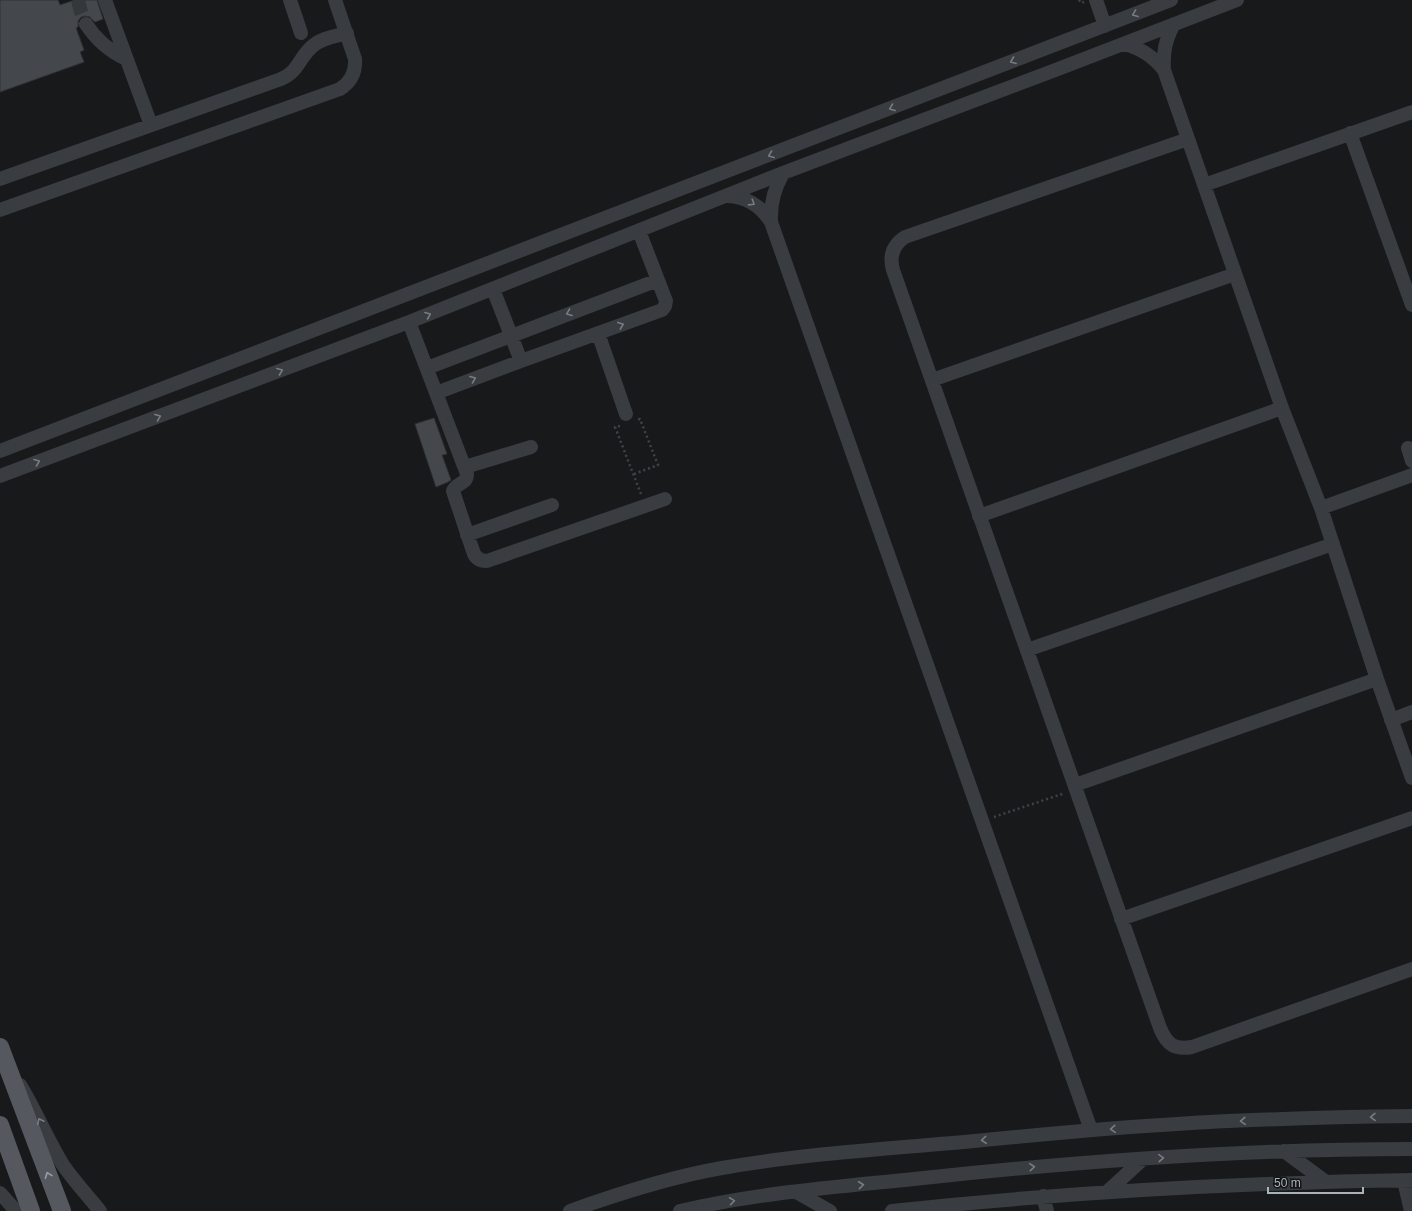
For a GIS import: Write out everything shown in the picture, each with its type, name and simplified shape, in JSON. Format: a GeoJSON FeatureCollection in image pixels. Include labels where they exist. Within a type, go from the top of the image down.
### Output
{"type":"FeatureCollection","features":[{"type":"Feature","properties":{"kind":"main road"},"geometry":{"type":"LineString","coordinates":[[0,1047],[62,1211]]}},
{"type":"Feature","properties":{"kind":"main road"},"geometry":{"type":"LineString","coordinates":[[0,1125],[31,1211]]}},
{"type":"Feature","properties":{"kind":"street"},"geometry":{"type":"LineString","coordinates":[[105,0],[151,125]]}},
{"type":"Feature","properties":{"kind":"street"},"geometry":{"type":"LineString","coordinates":[[290,0],[301,33]]}},
{"type":"Feature","properties":{"kind":"street"},"geometry":{"type":"LineString","coordinates":[[0,210],[340,89],[351,80],[356,66],[347,33],[335,0]]}},
{"type":"Feature","properties":{"kind":"street"},"geometry":{"type":"LineString","coordinates":[[1096,0],[1105,26]]}},
{"type":"Feature","properties":{"kind":"street"},"geometry":{"type":"LineString","coordinates":[[0,451],[1171,0]]}},
{"type":"Feature","properties":{"kind":"street"},"geometry":{"type":"LineString","coordinates":[[0,476],[409,322],[783,173],[1237,0]]}},
{"type":"Feature","properties":{"kind":"street"},"geometry":{"type":"LineString","coordinates":[[86,24],[99,42],[112,52],[126,59]]}},
{"type":"Feature","properties":{"kind":"street"},"geometry":{"type":"LineString","coordinates":[[1174,24],[1166,40],[1164,49],[1164,70],[1282,408],[1333,544],[1377,679],[1412,778]]}},
{"type":"Feature","properties":{"kind":"street"},"geometry":{"type":"LineString","coordinates":[[0,179],[286,77],[296,69],[305,53],[314,44],[347,33]]}},
{"type":"Feature","properties":{"kind":"street"},"geometry":{"type":"LineString","coordinates":[[1124,44],[1146,53],[1164,70]]}},
{"type":"Feature","properties":{"kind":"street"},"geometry":{"type":"LineString","coordinates":[[1204,185],[1412,112]]}},
{"type":"Feature","properties":{"kind":"street"},"geometry":{"type":"LineString","coordinates":[[1350,133],[1412,305]]}},
{"type":"Feature","properties":{"kind":"street"},"geometry":{"type":"LineString","coordinates":[[1188,140],[905,237],[897,244],[892,253],[891,264],[1163,1036],[1171,1045],[1183,1049],[1192,1047],[1412,969]]}},
{"type":"Feature","properties":{"kind":"street"},"geometry":{"type":"LineString","coordinates":[[770,222],[772,202],[778,182],[783,173]]}},
{"type":"Feature","properties":{"kind":"street"},"geometry":{"type":"LineString","coordinates":[[727,196],[736,196],[753,202],[766,215],[770,222],[1091,1130]]}},
{"type":"Feature","properties":{"kind":"street"},"geometry":{"type":"LineString","coordinates":[[436,393],[662,310],[666,301],[639,231]]}},
{"type":"Feature","properties":{"kind":"street"},"geometry":{"type":"LineString","coordinates":[[932,380],[1235,274]]}},
{"type":"Feature","properties":{"kind":"street"},"geometry":{"type":"LineString","coordinates":[[427,368],[510,335],[658,280]]}},
{"type":"Feature","properties":{"kind":"street"},"geometry":{"type":"LineString","coordinates":[[493,289],[521,361]]}},
{"type":"Feature","properties":{"kind":"street"},"geometry":{"type":"LineString","coordinates":[[409,322],[467,474],[467,479],[456,486],[453,491],[474,555],[480,560],[488,561],[665,499]]}},
{"type":"Feature","properties":{"kind":"street"},"geometry":{"type":"LineString","coordinates":[[598,333],[627,420]]}},
{"type":"Feature","properties":{"kind":"street"},"geometry":{"type":"LineString","coordinates":[[979,516],[1282,408]]}},
{"type":"Feature","properties":{"kind":"street"},"geometry":{"type":"LineString","coordinates":[[465,468],[531,447]]}},
{"type":"Feature","properties":{"kind":"street"},"geometry":{"type":"LineString","coordinates":[[1320,508],[1412,475]]}},
{"type":"Feature","properties":{"kind":"street"},"geometry":{"type":"LineString","coordinates":[[467,535],[552,505]]}},
{"type":"Feature","properties":{"kind":"street"},"geometry":{"type":"LineString","coordinates":[[1027,650],[1333,544]]}},
{"type":"Feature","properties":{"kind":"street"},"geometry":{"type":"LineString","coordinates":[[1076,787],[1377,679]]}},
{"type":"Feature","properties":{"kind":"street"},"geometry":{"type":"LineString","coordinates":[[1391,720],[1412,712]]}},
{"type":"Feature","properties":{"kind":"street"},"geometry":{"type":"LineString","coordinates":[[1121,918],[1412,818]]}},
{"type":"Feature","properties":{"kind":"street"},"geometry":{"type":"LineString","coordinates":[[7,1067],[30,1101],[63,1164],[81,1189],[100,1211]]}},
{"type":"Feature","properties":{"kind":"street"},"geometry":{"type":"LineString","coordinates":[[570,1211],[626,1192],[702,1172],[740,1165],[837,1153],[1091,1130],[1265,1120],[1412,1116]]}},
{"type":"Feature","properties":{"kind":"street"},"geometry":{"type":"LineString","coordinates":[[680,1211],[724,1202],[796,1192],[1000,1169],[1284,1151],[1412,1149]]}},
{"type":"Feature","properties":{"kind":"street"},"geometry":{"type":"LineString","coordinates":[[1284,1151],[1326,1182]]}},
{"type":"Feature","properties":{"kind":"street"},"geometry":{"type":"LineString","coordinates":[[1108,1192],[1143,1159]]}},
{"type":"Feature","properties":{"kind":"street"},"geometry":{"type":"LineString","coordinates":[[892,1211],[1043,1196],[1108,1192],[1326,1182],[1408,1181],[1411,1211]]}},
{"type":"Feature","properties":{"kind":"street"},"geometry":{"type":"LineString","coordinates":[[796,1192],[830,1211]]}},
{"type":"Feature","properties":{"kind":"street"},"geometry":{"type":"LineString","coordinates":[[0,1193],[16,1211]]}},
{"type":"Feature","properties":{"kind":"street"},"geometry":{"type":"LineString","coordinates":[[1043,1196],[1046,1211]]}},
{"type":"Feature","properties":{"kind":"path"},"geometry":{"type":"LineString","coordinates":[[634,474],[658,465],[640,419],[627,420],[615,427],[646,506]]}},
{"type":"Feature","properties":{"kind":"path"},"geometry":{"type":"LineString","coordinates":[[982,821],[1076,787]]}},
{"type":"Feature","properties":{"kind":"building"},"geometry":{"type":"Polygon","coordinates":[[[0,0],[58,0],[60,5],[75,0],[97,0],[103,19],[95,22],[90,17],[85,16],[81,17],[78,21],[78,27],[76,28],[84,50],[80,52],[84,62],[0,92],[0,0]]]}},
{"type":"Feature","properties":{"kind":"building"},"geometry":{"type":"Polygon","coordinates":[[[434,418],[447,454],[442,455],[451,480],[436,487],[415,424],[434,418]]]}},
{"type":"Feature","properties":{"kind":"tunnel"},"geometry":{"type":"LineString","coordinates":[[78,0],[86,24]]}}]}
